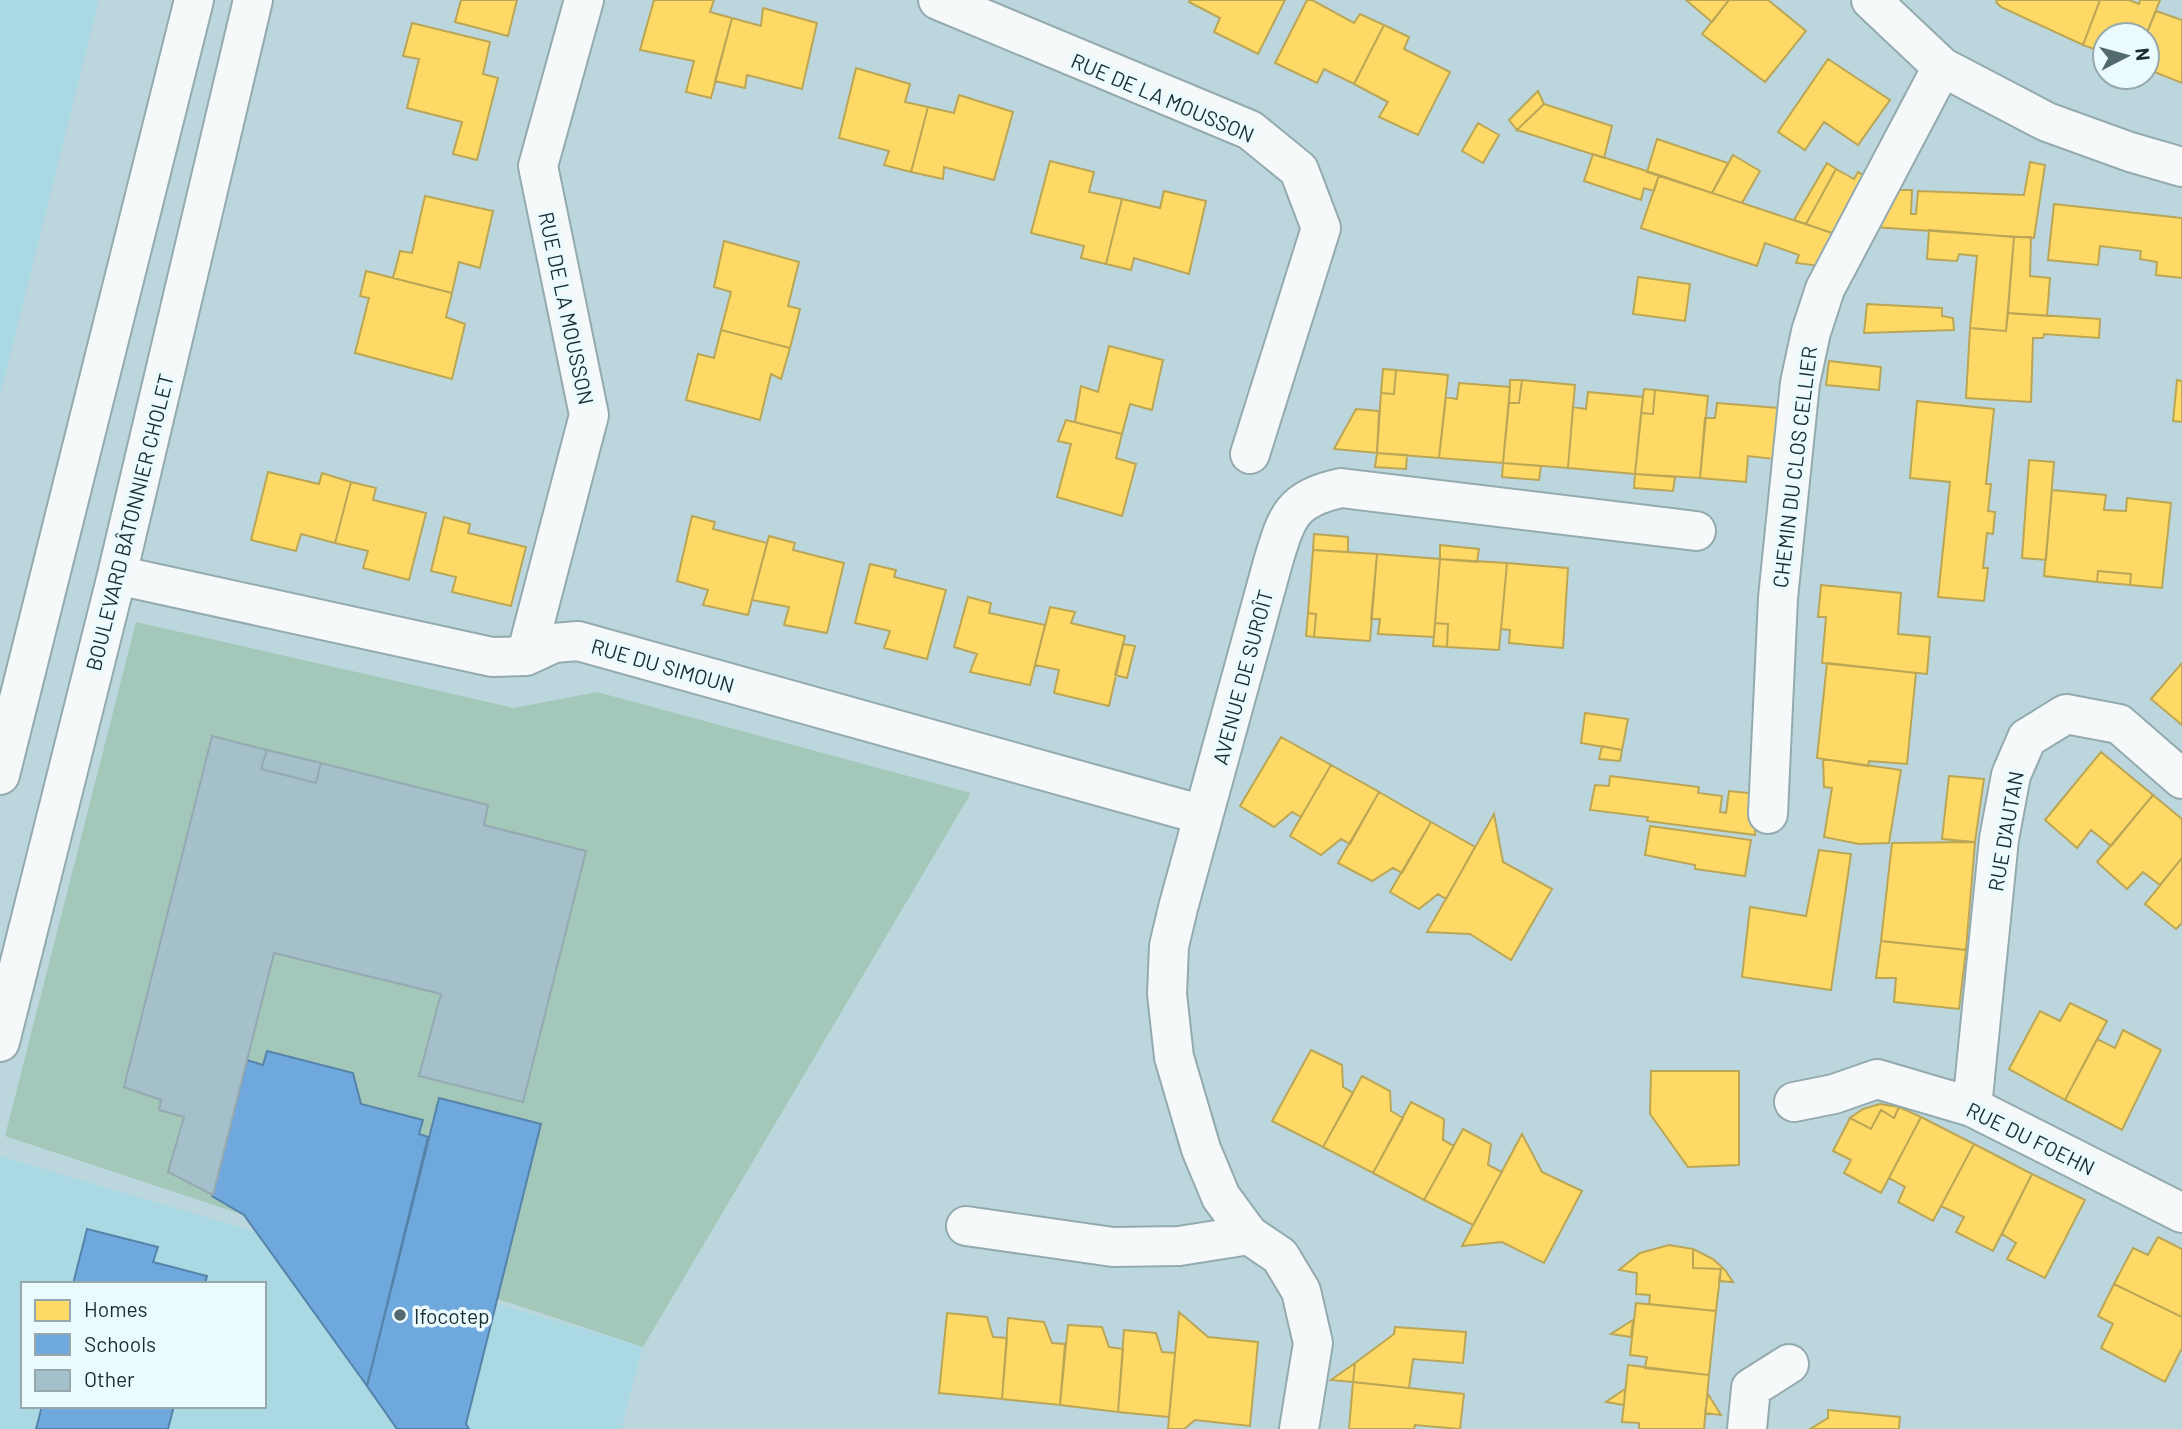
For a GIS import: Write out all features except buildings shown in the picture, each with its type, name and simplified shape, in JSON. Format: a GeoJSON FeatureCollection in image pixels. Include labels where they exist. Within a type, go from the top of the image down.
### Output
{"type":"FeatureCollection","features":[{"type":"Feature","properties":{"kind":"street"},"geometry":{"type":"LineString","coordinates":[[0,775],[194,0]]}},
{"type":"Feature","properties":{"kind":"street","name":"BOULEVARD BÂTONNIER CHOLET"},"geometry":{"type":"LineString","coordinates":[[0,1042],[117,575],[253,0]]}},
{"type":"Feature","properties":{"kind":"street","name":"RUE DE LA MOUSSON"},"geometry":{"type":"LineString","coordinates":[[526,656],[589,415],[538,166],[584,0]]}},
{"type":"Feature","properties":{"kind":"street","name":"RUE DE LA MOUSSON"},"geometry":{"type":"LineString","coordinates":[[938,0],[1250,130],[1299,170],[1321,228],[1250,454]]}},
{"type":"Feature","properties":{"kind":"street"},"geometry":{"type":"LineString","coordinates":[[1871,0],[1942,68],[2048,122],[2130,152],[2182,167]]}},
{"type":"Feature","properties":{"kind":"street","name":"CHEMIN DU CLOS CELLIER"},"geometry":{"type":"LineString","coordinates":[[1768,814],[1779,598],[1800,383],[1811,332],[1825,289],[1942,68]]}},
{"type":"Feature","properties":{"kind":"street","name":"AVENUE DE SUROÎT"},"geometry":{"type":"LineString","coordinates":[[1299,1429],[1313,1343],[1301,1292],[1280,1256],[1249,1235],[1221,1197],[1201,1149],[1174,1057],[1167,994],[1169,946],[1203,815],[1286,523],[1308,498],[1341,488],[1696,531]]}},
{"type":"Feature","properties":{"kind":"street","name":"RUE DU SIMOUN"},"geometry":{"type":"LineString","coordinates":[[117,575],[492,657],[526,656],[554,643],[578,641],[1203,815]]}},
{"type":"Feature","properties":{"kind":"street","name":"RUE D'AUTAN"},"geometry":{"type":"LineString","coordinates":[[1972,1107],[1999,839],[2011,775],[2027,738],[2066,714],[2119,724],[2182,779]]}},
{"type":"Feature","properties":{"kind":"street","name":"RUE DU FOEHN"},"geometry":{"type":"LineString","coordinates":[[1794,1102],[1834,1094],[1877,1079],[1972,1107],[2182,1213]]}},
{"type":"Feature","properties":{"kind":"street"},"geometry":{"type":"LineString","coordinates":[[966,1226],[1113,1247],[1179,1246],[1249,1235]]}},
{"type":"Feature","properties":{"kind":"street"},"geometry":{"type":"LineString","coordinates":[[1747,1429],[1751,1388],[1789,1364]]}},
{"type":"Feature","properties":{"kind":"shaded area"},"geometry":{"type":"Polygon","coordinates":[[[0,0],[99,0],[0,396],[0,0]]]}},
{"type":"Feature","properties":{"kind":"shaded area","name":"Ifocotep"},"geometry":{"type":"Polygon","coordinates":[[[0,1156],[643,1347],[621,1429],[0,1429],[0,1156]]]}},
{"type":"Feature","properties":{"kind":"green space"},"geometry":{"type":"Polygon","coordinates":[[[136,622],[514,708],[597,692],[971,793],[643,1347],[5,1136],[136,622]]]}},
{"type":"Feature","properties":{"kind":"place","name":"Ifocotep"},"geometry":{"type":"Point","coordinates":[400,1315]}}]}
